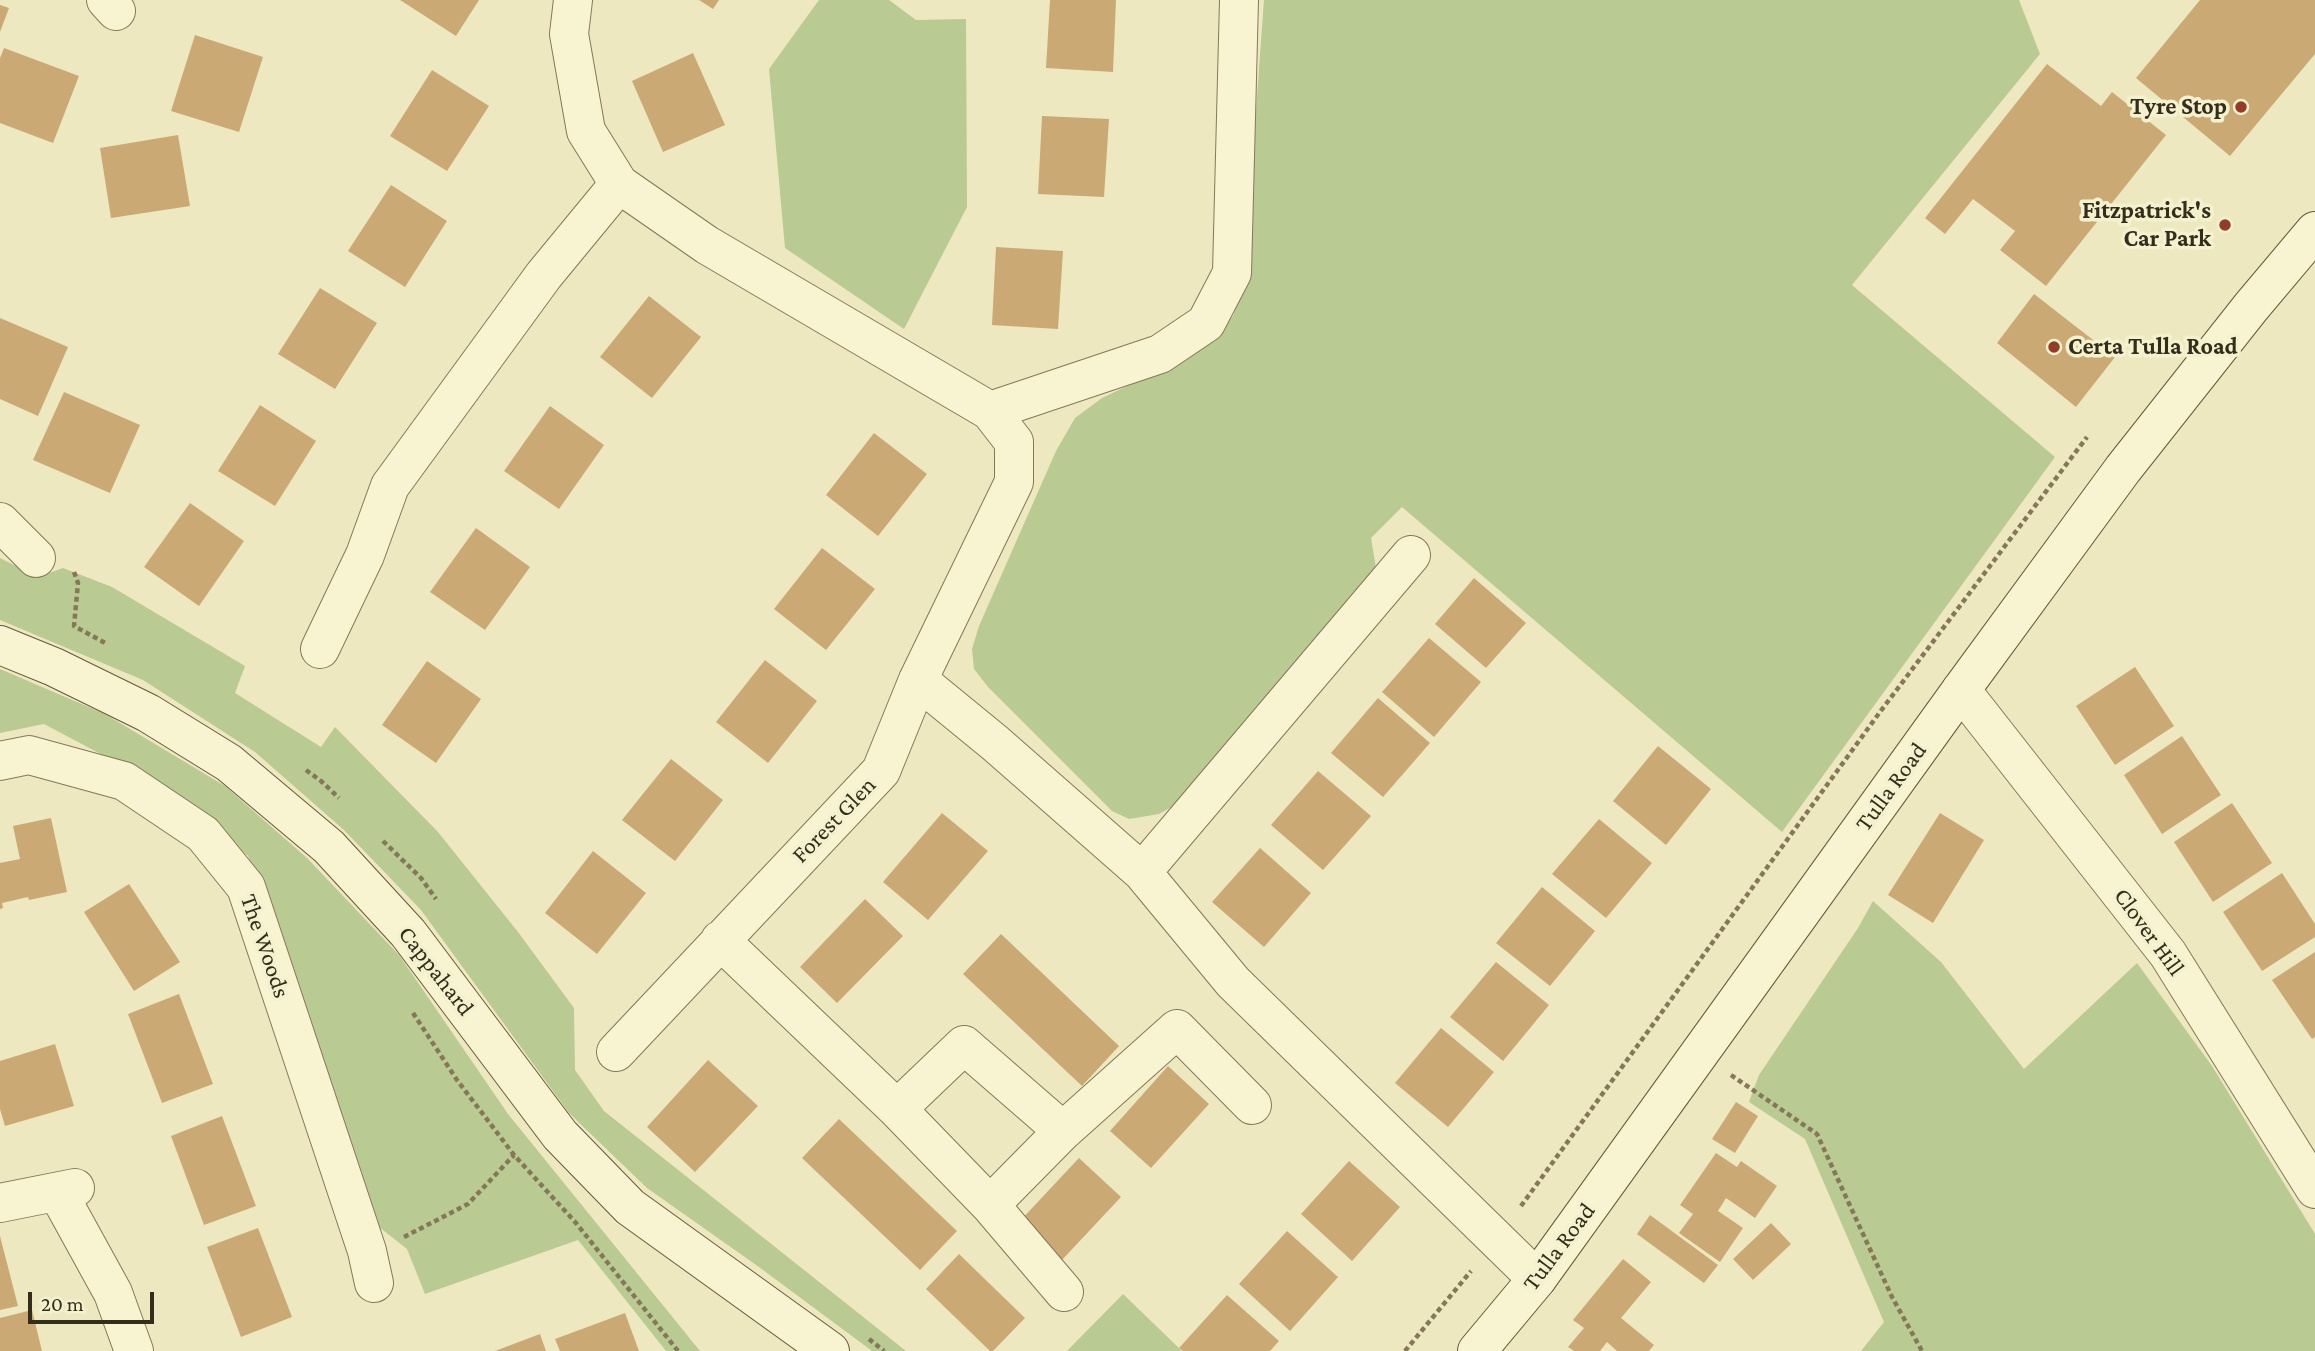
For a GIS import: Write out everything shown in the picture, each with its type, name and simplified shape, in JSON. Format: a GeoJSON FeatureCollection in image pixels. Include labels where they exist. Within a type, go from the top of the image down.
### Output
{"type":"FeatureCollection","features":[{"type":"Feature","properties":{"kind":"street"},"geometry":{"type":"LineString","coordinates":[[573,0],[569,34],[586,131],[619,184],[707,245],[990,411],[1160,354],[1206,323],[1232,273],[1239,0]]}},
{"type":"Feature","properties":{"kind":"street"},"geometry":{"type":"LineString","coordinates":[[320,649],[365,555],[390,486],[544,275],[619,184]]}},
{"type":"Feature","properties":{"kind":"street","name":"Tulla Road"},"geometry":{"type":"LineString","coordinates":[[1476,1351],[1537,1279],[1961,690],[2123,470],[2251,307],[2315,231]]}},
{"type":"Feature","properties":{"kind":"street","name":"Forest Glen"},"geometry":{"type":"LineString","coordinates":[[616,1052],[881,771],[918,680],[1014,482],[1014,442],[990,411]]}},
{"type":"Feature","properties":{"kind":"street"},"geometry":{"type":"LineString","coordinates":[[0,522],[36,558]]}},
{"type":"Feature","properties":{"kind":"street"},"geometry":{"type":"LineString","coordinates":[[1142,872],[1411,555]]}},
{"type":"Feature","properties":{"kind":"street","name":"Cappahard"},"geometry":{"type":"LineString","coordinates":[[0,645],[54,667],[148,713],[229,762],[329,846],[408,933],[560,1135],[631,1207],[830,1351]]}},
{"type":"Feature","properties":{"kind":"street"},"geometry":{"type":"LineString","coordinates":[[918,680],[995,743],[1142,872],[1233,982],[1537,1279]]}},
{"type":"Feature","properties":{"kind":"street","name":"Clover Hill"},"geometry":{"type":"LineString","coordinates":[[1961,690],[2168,954],[2315,1189]]}},
{"type":"Feature","properties":{"kind":"street","name":"The Woods"},"geometry":{"type":"LineString","coordinates":[[0,761],[29,755],[124,781],[203,834],[246,887],[370,1267]]}},
{"type":"Feature","properties":{"kind":"street"},"geometry":{"type":"LineString","coordinates":[[720,940],[897,1108],[990,1205],[1064,1292]]}},
{"type":"Feature","properties":{"kind":"street"},"geometry":{"type":"LineString","coordinates":[[990,1205],[1063,1131],[1177,1029],[1252,1105]]}},
{"type":"Feature","properties":{"kind":"street"},"geometry":{"type":"LineString","coordinates":[[897,1108],[964,1045],[1063,1131]]}},
{"type":"Feature","properties":{"kind":"street"},"geometry":{"type":"LineString","coordinates":[[0,1203],[67,1190],[113,1293],[134,1351]]}},
{"type":"Feature","properties":{"kind":"path"},"geometry":{"type":"LineString","coordinates":[[1405,1351],[1497,1240],[1880,712],[2087,437]]}},
{"type":"Feature","properties":{"kind":"path"},"geometry":{"type":"LineString","coordinates":[[408,1005],[457,1080],[514,1156],[576,1223],[678,1351]]}},
{"type":"Feature","properties":{"kind":"path"},"geometry":{"type":"LineString","coordinates":[[1699,1054],[1817,1133],[1892,1297],[1922,1351]]}},
{"type":"Feature","properties":{"kind":"path"},"geometry":{"type":"LineString","coordinates":[[370,1267],[404,1237],[468,1204],[514,1156]]}},
{"type":"Feature","properties":{"kind":"green space"},"geometry":{"type":"Polygon","coordinates":[[[819,0],[889,0],[916,20],[966,19],[967,207],[904,329],[785,248],[769,69],[819,0]]]}},
{"type":"Feature","properties":{"kind":"green space"},"geometry":{"type":"Polygon","coordinates":[[[1264,0],[2019,0],[2040,54],[1852,285],[2055,457],[1782,832],[1402,507],[1371,538],[1377,574],[1177,804],[1159,814],[1129,819],[1112,811],[988,687],[974,669],[972,649],[979,626],[1056,451],[1075,418],[1102,398],[1180,361],[1214,338],[1233,316],[1243,289],[1264,0]]]}},
{"type":"Feature","properties":{"kind":"green space"},"geometry":{"type":"Polygon","coordinates":[[[0,558],[38,577],[63,568],[112,587],[245,666],[235,693],[321,747],[335,727],[438,832],[518,932],[574,1008],[575,1070],[604,1111],[906,1351],[872,1351],[647,1188],[569,1113],[421,910],[344,830],[255,752],[143,680],[0,620],[0,558]]]}},
{"type":"Feature","properties":{"kind":"green space"},"geometry":{"type":"Polygon","coordinates":[[[0,669],[105,714],[225,786],[308,859],[399,955],[508,1114],[700,1351],[666,1351],[578,1240],[425,1294],[407,1249],[379,1227],[248,856],[163,787],[44,724],[0,733],[0,669]]]}},
{"type":"Feature","properties":{"kind":"green space"},"geometry":{"type":"Polygon","coordinates":[[[1873,901],[1941,962],[2024,1069],[2137,963],[2212,1066],[2315,1234],[2315,1351],[1861,1351],[1884,1322],[1805,1139],[1749,1102],[1759,1075],[1858,928],[1873,901]]]}},
{"type":"Feature","properties":{"kind":"green space"},"geometry":{"type":"Polygon","coordinates":[[[1123,1294],[1182,1351],[1067,1351],[1123,1294]]]}},
{"type":"Feature","properties":{"kind":"building"},"geometry":{"type":"Polygon","coordinates":[[[400,0],[479,0],[456,36],[400,0]]]}},
{"type":"Feature","properties":{"kind":"building"},"geometry":{"type":"Polygon","coordinates":[[[699,0],[719,0],[713,9],[699,0]]]}},
{"type":"Feature","properties":{"kind":"building"},"geometry":{"type":"Polygon","coordinates":[[[1050,0],[1116,0],[1113,72],[1046,68],[1050,0]]]}},
{"type":"Feature","properties":{"kind":"building"},"geometry":{"type":"Polygon","coordinates":[[[2200,0],[2315,0],[2315,54],[2230,156],[2136,78],[2200,0]]]}},
{"type":"Feature","properties":{"kind":"building"},"geometry":{"type":"Polygon","coordinates":[[[0,5],[9,8],[0,32],[0,5]]]}},
{"type":"Feature","properties":{"kind":"building"},"geometry":{"type":"Polygon","coordinates":[[[195,35],[263,57],[239,132],[171,111],[195,35]]]}},
{"type":"Feature","properties":{"kind":"building"},"geometry":{"type":"Polygon","coordinates":[[[4,48],[79,76],[53,143],[0,123],[0,58],[4,48]]]}},
{"type":"Feature","properties":{"kind":"building"},"geometry":{"type":"Polygon","coordinates":[[[693,53],[725,125],[663,152],[632,81],[693,53]]]}},
{"type":"Feature","properties":{"kind":"building"},"geometry":{"type":"Polygon","coordinates":[[[2047,64],[2101,106],[2112,92],[2166,135],[2046,286],[2000,250],[2015,231],[1973,199],[1945,234],[1925,218],[2047,64]]]}},
{"type":"Feature","properties":{"kind":"building"},"geometry":{"type":"Polygon","coordinates":[[[432,70],[489,106],[447,171],[390,136],[432,70]]]}},
{"type":"Feature","properties":{"kind":"building"},"geometry":{"type":"Polygon","coordinates":[[[1042,116],[1109,119],[1104,197],[1038,194],[1042,116]]]}},
{"type":"Feature","properties":{"kind":"building"},"geometry":{"type":"Polygon","coordinates":[[[178,135],[190,206],[111,218],[100,148],[178,135]]]}},
{"type":"Feature","properties":{"kind":"building"},"geometry":{"type":"Polygon","coordinates":[[[391,185],[447,221],[405,287],[348,251],[391,185]]]}},
{"type":"Feature","properties":{"kind":"building"},"geometry":{"type":"Polygon","coordinates":[[[996,247],[1063,251],[1058,329],[992,325],[996,247]]]}},
{"type":"Feature","properties":{"kind":"building"},"geometry":{"type":"Polygon","coordinates":[[[320,288],[377,323],[335,389],[278,354],[320,288]]]}},
{"type":"Feature","properties":{"kind":"building"},"geometry":{"type":"Polygon","coordinates":[[[2034,294],[2115,357],[2076,407],[1997,343],[2034,294]]]}},
{"type":"Feature","properties":{"kind":"building"},"geometry":{"type":"Polygon","coordinates":[[[649,296],[701,337],[652,398],[600,357],[649,296]]]}},
{"type":"Feature","properties":{"kind":"building"},"geometry":{"type":"Polygon","coordinates":[[[0,318],[68,347],[38,416],[0,399],[0,318]]]}},
{"type":"Feature","properties":{"kind":"building"},"geometry":{"type":"Polygon","coordinates":[[[64,392],[140,425],[110,493],[33,460],[64,392]]]}},
{"type":"Feature","properties":{"kind":"building"},"geometry":{"type":"Polygon","coordinates":[[[260,405],[316,441],[275,506],[218,471],[260,405]]]}},
{"type":"Feature","properties":{"kind":"building"},"geometry":{"type":"Polygon","coordinates":[[[550,406],[604,445],[559,509],[504,471],[550,406]]]}},
{"type":"Feature","properties":{"kind":"building"},"geometry":{"type":"Polygon","coordinates":[[[874,433],[927,474],[878,536],[826,495],[874,433]]]}},
{"type":"Feature","properties":{"kind":"building"},"geometry":{"type":"Polygon","coordinates":[[[190,503],[244,541],[199,606],[144,567],[190,503]]]}},
{"type":"Feature","properties":{"kind":"building"},"geometry":{"type":"Polygon","coordinates":[[[476,528],[530,567],[485,630],[430,592],[476,528]]]}},
{"type":"Feature","properties":{"kind":"building"},"geometry":{"type":"Polygon","coordinates":[[[822,548],[875,589],[826,650],[774,609],[822,548]]]}},
{"type":"Feature","properties":{"kind":"building"},"geometry":{"type":"Polygon","coordinates":[[[1474,578],[1526,623],[1486,668],[1435,624],[1474,578]]]}},
{"type":"Feature","properties":{"kind":"building"},"geometry":{"type":"Polygon","coordinates":[[[1429,638],[1481,682],[1434,737],[1382,692],[1429,638]]]}},
{"type":"Feature","properties":{"kind":"building"},"geometry":{"type":"Polygon","coordinates":[[[765,660],[817,701],[768,763],[716,722],[765,660]]]}},
{"type":"Feature","properties":{"kind":"building"},"geometry":{"type":"Polygon","coordinates":[[[427,661],[481,699],[436,763],[382,725],[427,661]]]}},
{"type":"Feature","properties":{"kind":"building"},"geometry":{"type":"Polygon","coordinates":[[[2135,667],[2174,726],[2115,765],[2076,706],[2135,667]]]}},
{"type":"Feature","properties":{"kind":"building"},"geometry":{"type":"Polygon","coordinates":[[[1378,698],[1430,743],[1383,797],[1331,753],[1378,698]]]}},
{"type":"Feature","properties":{"kind":"building"},"geometry":{"type":"Polygon","coordinates":[[[2182,736],[2221,795],[2162,834],[2124,775],[2182,736]]]}},
{"type":"Feature","properties":{"kind":"building"},"geometry":{"type":"Polygon","coordinates":[[[1658,746],[1711,789],[1666,845],[1613,801],[1658,746]]]}},
{"type":"Feature","properties":{"kind":"building"},"geometry":{"type":"Polygon","coordinates":[[[671,759],[723,800],[675,861],[622,820],[671,759]]]}},
{"type":"Feature","properties":{"kind":"building"},"geometry":{"type":"Polygon","coordinates":[[[1318,771],[1371,816],[1323,870],[1271,825],[1318,771]]]}},
{"type":"Feature","properties":{"kind":"building"},"geometry":{"type":"Polygon","coordinates":[[[2232,803],[2272,863],[2213,902],[2174,842],[2232,803]]]}},
{"type":"Feature","properties":{"kind":"building"},"geometry":{"type":"Polygon","coordinates":[[[942,813],[988,851],[928,920],[883,882],[942,813]]]}},
{"type":"Feature","properties":{"kind":"building"},"geometry":{"type":"Polygon","coordinates":[[[1940,813],[1984,840],[1933,923],[1888,895],[1940,813]]]}},
{"type":"Feature","properties":{"kind":"building"},"geometry":{"type":"Polygon","coordinates":[[[51,818],[67,892],[2,903],[3,908],[0,909],[0,863],[20,859],[13,826],[51,818]]]}},
{"type":"Feature","properties":{"kind":"building"},"geometry":{"type":"Polygon","coordinates":[[[1599,819],[1652,863],[1606,918],[1552,874],[1599,819]]]}},
{"type":"Feature","properties":{"kind":"building"},"geometry":{"type":"Polygon","coordinates":[[[1260,848],[1311,893],[1264,947],[1212,902],[1260,848]]]}},
{"type":"Feature","properties":{"kind":"building"},"geometry":{"type":"Polygon","coordinates":[[[593,851],[646,893],[597,954],[545,913],[593,851]]]}},
{"type":"Feature","properties":{"kind":"building"},"geometry":{"type":"Polygon","coordinates":[[[2282,873],[2315,924],[2315,937],[2262,971],[2223,912],[2282,873]]]}},
{"type":"Feature","properties":{"kind":"building"},"geometry":{"type":"Polygon","coordinates":[[[129,884],[180,962],[134,991],[84,912],[129,884]]]}},
{"type":"Feature","properties":{"kind":"building"},"geometry":{"type":"Polygon","coordinates":[[[1542,887],[1595,931],[1550,986],[1496,943],[1542,887]]]}},
{"type":"Feature","properties":{"kind":"building"},"geometry":{"type":"Polygon","coordinates":[[[865,899],[903,936],[837,1003],[800,967],[865,899]]]}},
{"type":"Feature","properties":{"kind":"building"},"geometry":{"type":"Polygon","coordinates":[[[1001,934],[1119,1046],[1082,1086],[963,974],[1001,934]]]}},
{"type":"Feature","properties":{"kind":"building"},"geometry":{"type":"Polygon","coordinates":[[[2315,952],[2315,1037],[2312,1039],[2272,980],[2315,952]]]}},
{"type":"Feature","properties":{"kind":"building"},"geometry":{"type":"Polygon","coordinates":[[[1496,962],[1549,1005],[1503,1061],[1450,1017],[1496,962]]]}},
{"type":"Feature","properties":{"kind":"building"},"geometry":{"type":"Polygon","coordinates":[[[179,994],[213,1084],[162,1103],[128,1014],[179,994]]]}},
{"type":"Feature","properties":{"kind":"building"},"geometry":{"type":"Polygon","coordinates":[[[1441,1028],[1494,1072],[1448,1127],[1395,1083],[1441,1028]]]}},
{"type":"Feature","properties":{"kind":"building"},"geometry":{"type":"Polygon","coordinates":[[[55,1044],[74,1106],[5,1126],[0,1109],[0,1061],[55,1044]]]}},
{"type":"Feature","properties":{"kind":"building"},"geometry":{"type":"Polygon","coordinates":[[[708,1060],[758,1106],[695,1172],[647,1127],[708,1060]]]}},
{"type":"Feature","properties":{"kind":"building"},"geometry":{"type":"Polygon","coordinates":[[[1168,1066],[1209,1104],[1151,1168],[1110,1131],[1168,1066]]]}},
{"type":"Feature","properties":{"kind":"building"},"geometry":{"type":"Polygon","coordinates":[[[1736,1102],[1758,1116],[1735,1153],[1712,1139],[1736,1102]]]}},
{"type":"Feature","properties":{"kind":"building"},"geometry":{"type":"Polygon","coordinates":[[[222,1116],[256,1206],[204,1225],[171,1136],[222,1116]]]}},
{"type":"Feature","properties":{"kind":"building"},"geometry":{"type":"Polygon","coordinates":[[[839,1119],[957,1231],[920,1270],[802,1158],[839,1119]]]}},
{"type":"Feature","properties":{"kind":"building"},"geometry":{"type":"Polygon","coordinates":[[[1716,1153],[1737,1167],[1741,1161],[1777,1186],[1755,1218],[1726,1198],[1718,1211],[1743,1228],[1720,1262],[1679,1233],[1693,1214],[1680,1205],[1716,1153]]]}},
{"type":"Feature","properties":{"kind":"building"},"geometry":{"type":"Polygon","coordinates":[[[1079,1158],[1121,1197],[1061,1261],[1019,1222],[1079,1158]]]}},
{"type":"Feature","properties":{"kind":"building"},"geometry":{"type":"Polygon","coordinates":[[[1349,1161],[1400,1207],[1352,1261],[1301,1214],[1349,1161]]]}},
{"type":"Feature","properties":{"kind":"building"},"geometry":{"type":"Polygon","coordinates":[[[1650,1215],[1718,1265],[1704,1283],[1637,1234],[1650,1215]]]}},
{"type":"Feature","properties":{"kind":"building"},"geometry":{"type":"Polygon","coordinates":[[[1771,1223],[1791,1244],[1753,1280],[1733,1259],[1771,1223]]]}},
{"type":"Feature","properties":{"kind":"building"},"geometry":{"type":"Polygon","coordinates":[[[258,1228],[292,1317],[241,1337],[207,1247],[258,1228]]]}},
{"type":"Feature","properties":{"kind":"building"},"geometry":{"type":"Polygon","coordinates":[[[1287,1231],[1338,1277],[1290,1331],[1239,1284],[1287,1231]]]}},
{"type":"Feature","properties":{"kind":"building"},"geometry":{"type":"Polygon","coordinates":[[[0,1236],[18,1306],[0,1310],[0,1236]]]}},
{"type":"Feature","properties":{"kind":"building"},"geometry":{"type":"Polygon","coordinates":[[[959,1254],[1025,1318],[993,1351],[926,1289],[959,1254]]]}},
{"type":"Feature","properties":{"kind":"building"},"geometry":{"type":"Polygon","coordinates":[[[1623,1259],[1651,1282],[1621,1318],[1654,1345],[1649,1351],[1617,1351],[1607,1342],[1600,1351],[1574,1351],[1568,1347],[1584,1328],[1573,1320],[1623,1259]]]}},
{"type":"Feature","properties":{"kind":"building"},"geometry":{"type":"Polygon","coordinates":[[[1227,1295],[1279,1341],[1270,1351],[1183,1351],[1179,1348],[1227,1295]]]}},
{"type":"Feature","properties":{"kind":"building"},"geometry":{"type":"Polygon","coordinates":[[[32,1310],[42,1351],[0,1351],[0,1318],[32,1310]]]}},
{"type":"Feature","properties":{"kind":"building"},"geometry":{"type":"Polygon","coordinates":[[[625,1313],[639,1351],[560,1351],[555,1339],[625,1313]]]}},
{"type":"Feature","properties":{"kind":"building"},"geometry":{"type":"Polygon","coordinates":[[[540,1334],[546,1351],[495,1351],[540,1334]]]}},
{"type":"Feature","properties":{"kind":"place","name":"Tyre Stop"},"geometry":{"type":"Point","coordinates":[2241,107]}},
{"type":"Feature","properties":{"kind":"place","name":"Fitzpatrick's Car Park"},"geometry":{"type":"Point","coordinates":[2225,225]}},
{"type":"Feature","properties":{"kind":"place","name":"Certa Tulla Road"},"geometry":{"type":"Point","coordinates":[2054,347]}}]}
